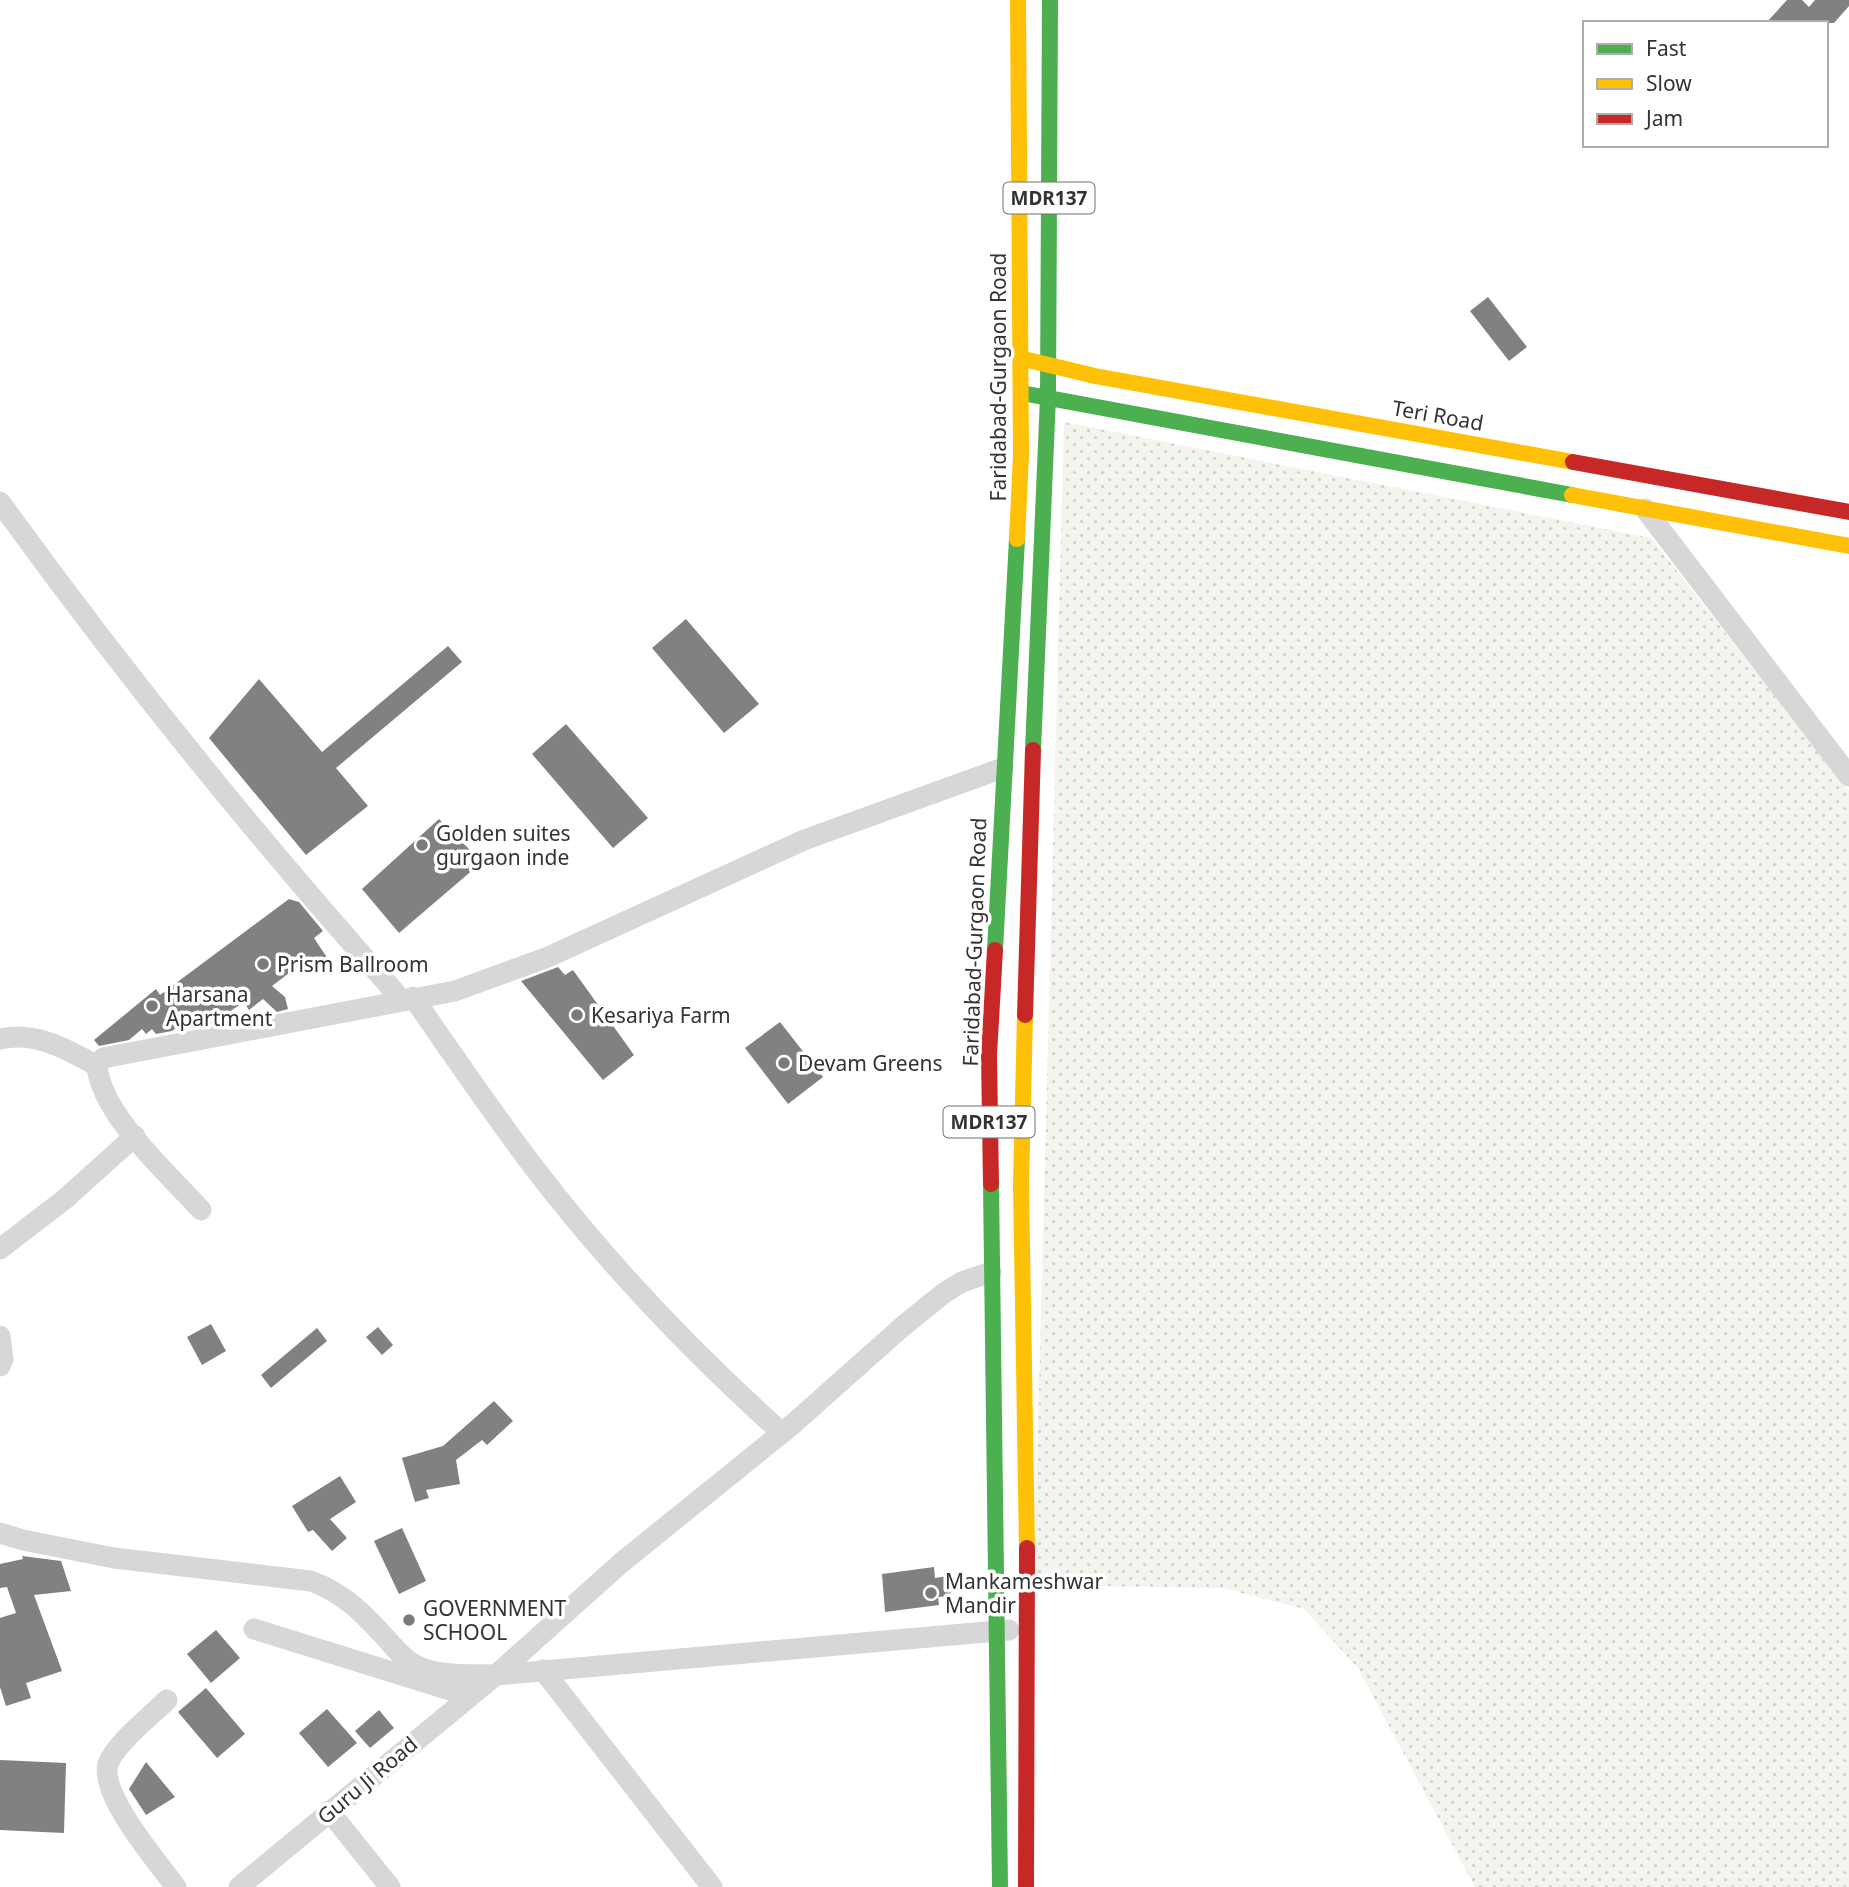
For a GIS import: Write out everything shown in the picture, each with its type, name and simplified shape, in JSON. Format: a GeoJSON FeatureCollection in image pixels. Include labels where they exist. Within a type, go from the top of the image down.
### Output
{"type":"FeatureCollection","features":[{"type":"Feature","properties":{"kind":"main road","name":"Faridabad-Gurgaon Road"},"geometry":{"type":"LineString","coordinates":[[1000,1887],[989,1055],[1018,526],[1021,393],[1018,0]]}},
{"type":"Feature","properties":{"kind":"main road","name":"MDR137"},"geometry":{"type":"LineString","coordinates":[[1027,1887],[1021,1185],[1023,1045],[1048,397],[1050,0]]}},
{"type":"Feature","properties":{"kind":"main road","name":"Teri Road"},"geometry":{"type":"LineString","coordinates":[[1020,358],[1048,366],[1849,512]]}},
{"type":"Feature","properties":{"kind":"main road"},"geometry":{"type":"LineString","coordinates":[[1021,393],[1849,546]]}},
{"type":"Feature","properties":{"kind":"street"},"geometry":{"type":"LineString","coordinates":[[0,502],[188,750],[306,894],[407,998],[536,1170],[592,1238],[644,1297],[782,1433]]}},
{"type":"Feature","properties":{"kind":"street"},"geometry":{"type":"LineString","coordinates":[[1644,509],[1849,776]]}},
{"type":"Feature","properties":{"kind":"street"},"geometry":{"type":"LineString","coordinates":[[97,1066],[103,1058],[114,1054],[455,990],[548,957],[804,840],[1003,768]]}},
{"type":"Feature","properties":{"kind":"street"},"geometry":{"type":"LineString","coordinates":[[0,1039],[29,1037],[70,1050],[97,1066],[104,1094],[135,1136],[201,1210]]}},
{"type":"Feature","properties":{"kind":"street"},"geometry":{"type":"LineString","coordinates":[[0,1249],[65,1199],[135,1136]]}},
{"type":"Feature","properties":{"kind":"street","name":"Guru Ji Road"},"geometry":{"type":"LineString","coordinates":[[239,1887],[496,1675],[621,1563],[782,1433],[944,1293],[962,1282],[991,1272]]}},
{"type":"Feature","properties":{"kind":"street"},"geometry":{"type":"LineString","coordinates":[[0,1336],[3,1359],[0,1366]]}},
{"type":"Feature","properties":{"kind":"street"},"geometry":{"type":"LineString","coordinates":[[0,1533],[71,1551],[312,1581],[336,1590],[353,1602],[415,1665],[433,1671],[496,1675],[1026,1628]]}},
{"type":"Feature","properties":{"kind":"street"},"geometry":{"type":"LineString","coordinates":[[254,1629],[469,1696]]}},
{"type":"Feature","properties":{"kind":"street"},"geometry":{"type":"LineString","coordinates":[[543,1670],[712,1887]]}},
{"type":"Feature","properties":{"kind":"street"},"geometry":{"type":"LineString","coordinates":[[167,1700],[116,1751],[108,1763],[107,1775],[132,1827],[176,1887]]}},
{"type":"Feature","properties":{"kind":"street"},"geometry":{"type":"LineString","coordinates":[[329,1811],[390,1887]]}},
{"type":"Feature","properties":{"kind":"shaded area"},"geometry":{"type":"Polygon","coordinates":[[[1064,422],[1651,538],[1849,791],[1849,1887],[1475,1887],[1358,1668],[1304,1609],[1222,1588],[1034,1585],[1064,422]]]}},
{"type":"Feature","properties":{"kind":"building"},"geometry":{"type":"Polygon","coordinates":[[[1787,0],[1802,0],[1809,7],[1815,0],[1849,0],[1849,6],[1834,23],[1768,21],[1787,0]]]}},
{"type":"Feature","properties":{"kind":"building"},"geometry":{"type":"Polygon","coordinates":[[[1488,297],[1527,347],[1509,361],[1470,311],[1488,297]]]}},
{"type":"Feature","properties":{"kind":"building"},"geometry":{"type":"Polygon","coordinates":[[[686,619],[759,704],[724,733],[652,648],[686,619]]]}},
{"type":"Feature","properties":{"kind":"building"},"geometry":{"type":"Polygon","coordinates":[[[448,646],[462,662],[336,768],[368,806],[306,855],[209,738],[259,679],[322,752],[448,646]]]}},
{"type":"Feature","properties":{"kind":"building"},"geometry":{"type":"Polygon","coordinates":[[[566,724],[648,818],[613,848],[532,754],[566,724]]]}},
{"type":"Feature","properties":{"kind":"building"},"geometry":{"type":"Polygon","coordinates":[[[439,819],[482,862],[399,933],[362,889],[439,819]]]}},
{"type":"Feature","properties":{"kind":"building","name":"Prism Ballroom"},"geometry":{"type":"Polygon","coordinates":[[[289,899],[299,902],[323,931],[314,938],[326,956],[326,963],[318,971],[307,973],[297,967],[272,986],[285,997],[288,1009],[277,1012],[263,999],[249,1010],[244,1002],[211,1024],[205,1025],[196,1013],[172,1031],[156,1034],[152,1029],[146,1034],[142,1029],[129,1040],[99,1046],[94,1040],[156,989],[160,995],[289,899]]]}},
{"type":"Feature","properties":{"kind":"building","name":"Kesariya Farm"},"geometry":{"type":"Polygon","coordinates":[[[558,967],[565,975],[573,970],[634,1055],[603,1080],[521,981],[558,967]]]}},
{"type":"Feature","properties":{"kind":"building","name":"Devam Greens"},"geometry":{"type":"Polygon","coordinates":[[[780,1022],[823,1077],[788,1104],[745,1048],[780,1022]]]}},
{"type":"Feature","properties":{"kind":"building"},"geometry":{"type":"Polygon","coordinates":[[[211,1324],[226,1351],[202,1365],[187,1337],[211,1324]]]}},
{"type":"Feature","properties":{"kind":"building"},"geometry":{"type":"Polygon","coordinates":[[[378,1327],[393,1345],[382,1355],[366,1337],[378,1327]]]}},
{"type":"Feature","properties":{"kind":"building"},"geometry":{"type":"Polygon","coordinates":[[[317,1328],[327,1341],[271,1388],[261,1375],[317,1328]]]}},
{"type":"Feature","properties":{"kind":"building"},"geometry":{"type":"Polygon","coordinates":[[[494,1401],[513,1421],[487,1445],[482,1440],[456,1460],[460,1484],[426,1490],[429,1498],[415,1502],[402,1458],[443,1446],[494,1401]]]}},
{"type":"Feature","properties":{"kind":"building"},"geometry":{"type":"Polygon","coordinates":[[[340,1476],[356,1502],[330,1519],[347,1538],[332,1551],[313,1530],[308,1532],[292,1506],[340,1476]]]}},
{"type":"Feature","properties":{"kind":"building"},"geometry":{"type":"Polygon","coordinates":[[[402,1528],[426,1581],[399,1594],[374,1541],[402,1528]]]}},
{"type":"Feature","properties":{"kind":"building"},"geometry":{"type":"Polygon","coordinates":[[[22,1556],[61,1561],[71,1591],[34,1595],[62,1671],[26,1683],[31,1698],[6,1706],[0,1687],[0,1618],[16,1613],[7,1587],[0,1588],[0,1564],[23,1559],[22,1556]]]}},
{"type":"Feature","properties":{"kind":"building"},"geometry":{"type":"Polygon","coordinates":[[[934,1567],[935,1578],[948,1576],[951,1596],[938,1597],[939,1605],[885,1612],[882,1574],[934,1567]]]}},
{"type":"Feature","properties":{"kind":"building"},"geometry":{"type":"Polygon","coordinates":[[[216,1630],[240,1658],[211,1683],[187,1654],[216,1630]]]}},
{"type":"Feature","properties":{"kind":"building"},"geometry":{"type":"Polygon","coordinates":[[[206,1688],[245,1734],[217,1758],[178,1712],[206,1688]]]}},
{"type":"Feature","properties":{"kind":"building"},"geometry":{"type":"Polygon","coordinates":[[[327,1709],[357,1743],[328,1767],[299,1733],[327,1709]]]}},
{"type":"Feature","properties":{"kind":"building"},"geometry":{"type":"Polygon","coordinates":[[[379,1710],[394,1728],[370,1748],[355,1731],[379,1710]]]}},
{"type":"Feature","properties":{"kind":"building"},"geometry":{"type":"Polygon","coordinates":[[[0,1760],[66,1763],[64,1833],[0,1830],[0,1760]]]}},
{"type":"Feature","properties":{"kind":"building"},"geometry":{"type":"Polygon","coordinates":[[[146,1762],[175,1797],[146,1815],[129,1789],[146,1762]]]}},
{"type":"Feature","properties":{"kind":"traffic: fast"},"geometry":{"type":"LineString","coordinates":[[1033,750],[1048,397],[1050,0]]}},
{"type":"Feature","properties":{"kind":"traffic: fast"},"geometry":{"type":"LineString","coordinates":[[1027,394],[1572,495]]}},
{"type":"Feature","properties":{"kind":"traffic: fast"},"geometry":{"type":"LineString","coordinates":[[995,950],[1017,539]]}},
{"type":"Feature","properties":{"kind":"traffic: fast"},"geometry":{"type":"LineString","coordinates":[[991,1184],[1000,1887]]}},
{"type":"Feature","properties":{"kind":"traffic: slow"},"geometry":{"type":"LineString","coordinates":[[1017,539],[1021,455],[1018,0]]}},
{"type":"Feature","properties":{"kind":"traffic: slow"},"geometry":{"type":"LineString","coordinates":[[1028,360],[1095,376],[1573,462]]}},
{"type":"Feature","properties":{"kind":"traffic: slow"},"geometry":{"type":"LineString","coordinates":[[1572,495],[1849,546]]}},
{"type":"Feature","properties":{"kind":"traffic: slow"},"geometry":{"type":"LineString","coordinates":[[1025,1015],[1021,1185],[1027,1548]]}},
{"type":"Feature","properties":{"kind":"traffic: jam"},"geometry":{"type":"LineString","coordinates":[[1573,462],[1849,512]]}},
{"type":"Feature","properties":{"kind":"traffic: jam"},"geometry":{"type":"LineString","coordinates":[[1025,1015],[1033,750]]}},
{"type":"Feature","properties":{"kind":"traffic: jam"},"geometry":{"type":"LineString","coordinates":[[991,1184],[989,1055],[995,950]]}},
{"type":"Feature","properties":{"kind":"traffic: jam"},"geometry":{"type":"LineString","coordinates":[[1026,1887],[1027,1548]]}},
{"type":"Feature","properties":{"kind":"place","name":"Golden suites gurgaon inde"},"geometry":{"type":"Point","coordinates":[422,845]}},
{"type":"Feature","properties":{"kind":"place","name":"Prism Ballroom"},"geometry":{"type":"Point","coordinates":[263,964]}},
{"type":"Feature","properties":{"kind":"place","name":"Harsana Apartment"},"geometry":{"type":"Point","coordinates":[152,1006]}},
{"type":"Feature","properties":{"kind":"place","name":"Kesariya Farm"},"geometry":{"type":"Point","coordinates":[577,1015]}},
{"type":"Feature","properties":{"kind":"place","name":"Devam Greens"},"geometry":{"type":"Point","coordinates":[784,1063]}},
{"type":"Feature","properties":{"kind":"place","name":"Mankameshwar Mandir"},"geometry":{"type":"Point","coordinates":[931,1593]}},
{"type":"Feature","properties":{"kind":"place","name":"GOVERNMENT SCHOOL"},"geometry":{"type":"Point","coordinates":[409,1620]}}]}
